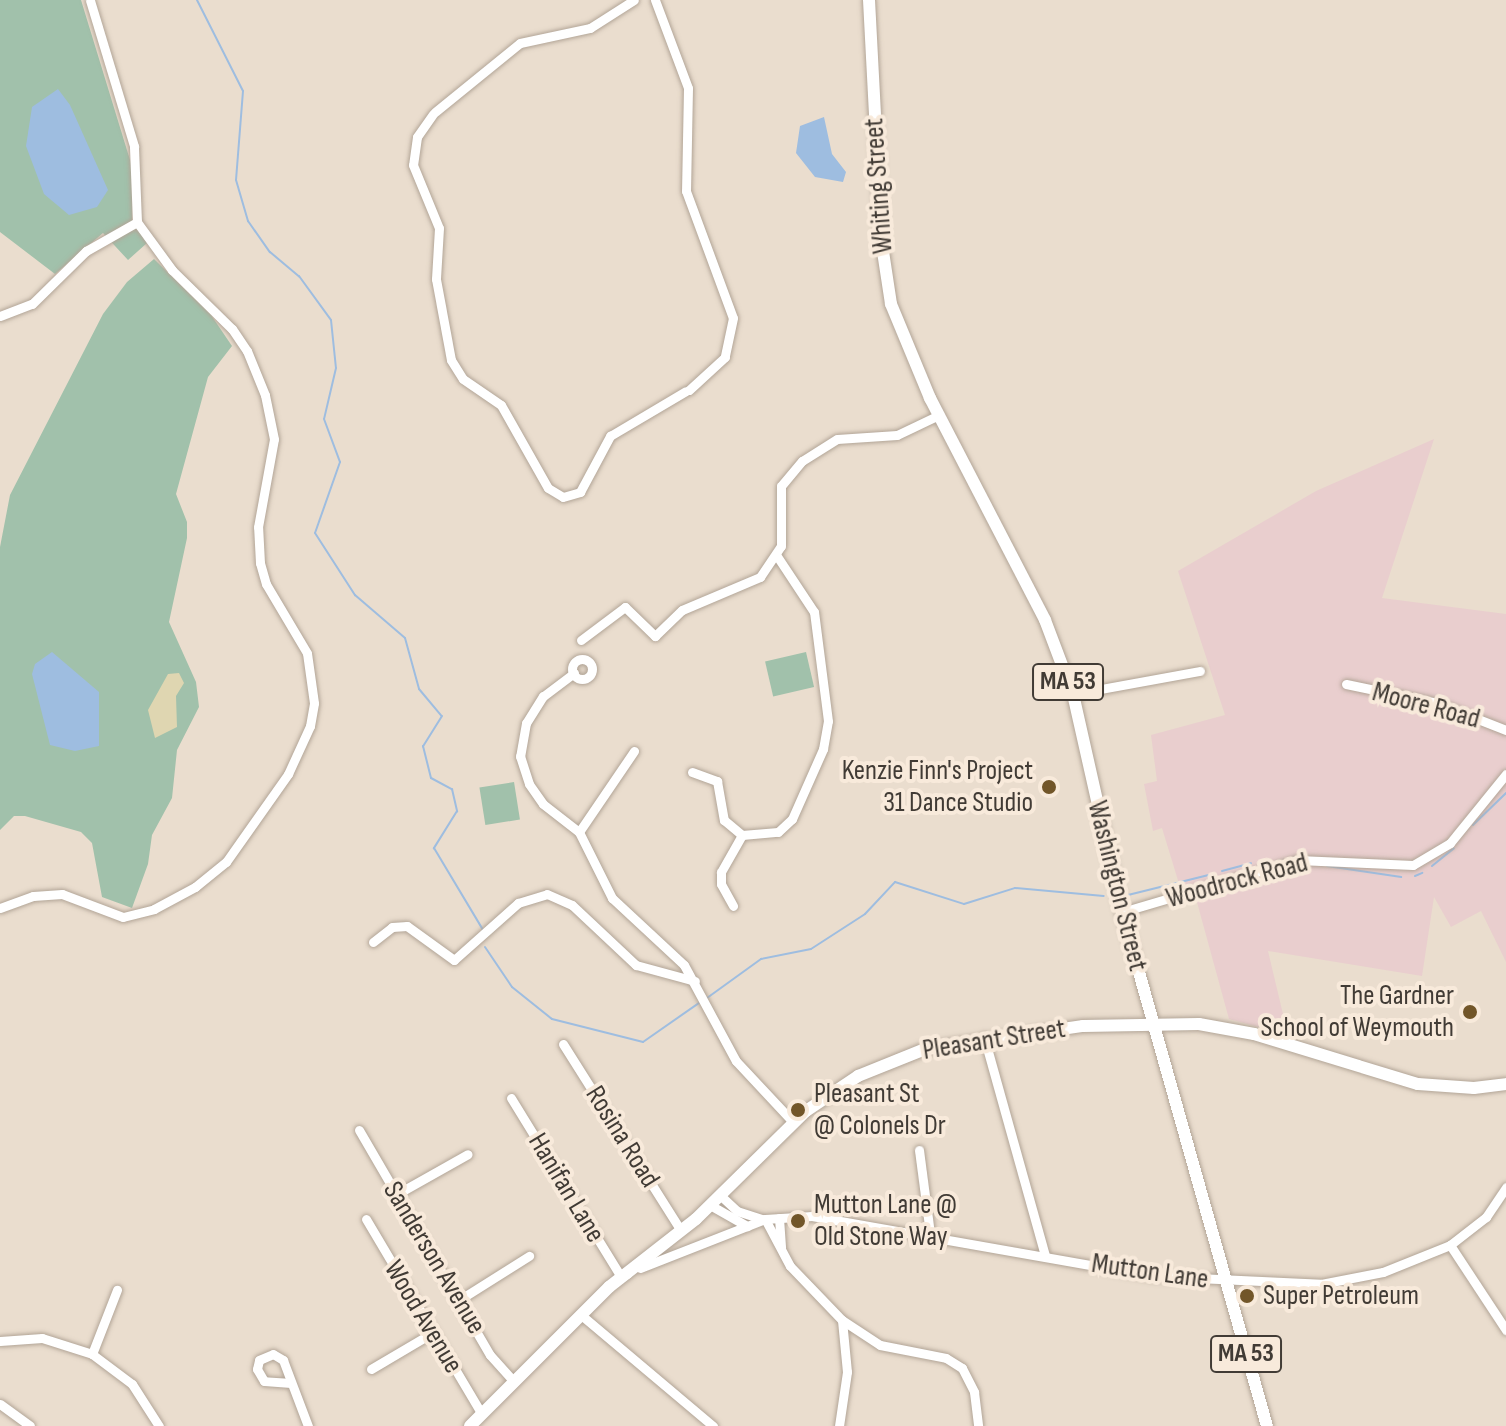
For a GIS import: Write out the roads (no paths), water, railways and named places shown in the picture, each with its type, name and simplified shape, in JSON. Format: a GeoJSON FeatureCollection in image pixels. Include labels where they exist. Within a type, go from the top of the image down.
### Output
{"type":"FeatureCollection","features":[{"type":"Feature","properties":{"kind":"main road","name":"Whiting Street"},"geometry":{"type":"LineString","coordinates":[[869,0],[885,266],[891,304],[915,367]]}},
{"type":"Feature","properties":{"kind":"main road","name":"Washington Street"},"geometry":{"type":"LineString","coordinates":[[915,367],[1033,594],[1073,694],[1122,912],[1267,1426]]}},
{"type":"Feature","properties":{"kind":"main road","name":"Pleasant Street"},"geometry":{"type":"LineString","coordinates":[[470,1426],[580,1314],[721,1196],[793,1122],[849,1081],[889,1061],[984,1037],[1153,1022],[1233,1029],[1418,1084],[1474,1088],[1506,1084]]}},
{"type":"Feature","properties":{"kind":"street"},"geometry":{"type":"LineString","coordinates":[[0,908],[33,896],[62,894],[123,917],[175,900],[216,872],[243,841],[288,774],[310,726],[314,688],[307,653],[266,584],[260,563],[258,527],[274,439],[259,376],[232,329],[172,270],[137,222],[134,146],[90,0]]}},
{"type":"Feature","properties":{"kind":"street"},"geometry":{"type":"LineString","coordinates":[[634,0],[590,28],[520,43],[434,113],[417,137],[413,165],[439,228],[436,279],[451,360],[463,379],[501,405],[548,488],[563,497],[580,492],[610,436],[687,390],[725,357],[733,318],[686,191],[688,88],[655,0]]}},
{"type":"Feature","properties":{"kind":"street"},"geometry":{"type":"LineString","coordinates":[[0,316],[32,304],[86,251],[137,222]]}},
{"type":"Feature","properties":{"kind":"street"},"geometry":{"type":"LineString","coordinates":[[581,640],[625,607],[655,636],[682,610],[760,577],[777,556],[782,537],[779,492],[806,457],[842,437],[897,435],[939,415]]}},
{"type":"Feature","properties":{"kind":"street"},"geometry":{"type":"LineString","coordinates":[[692,772],[717,781],[724,820],[742,835],[778,832],[792,819],[823,749],[828,721],[814,612],[777,556]]}},
{"type":"Feature","properties":{"kind":"street"},"geometry":{"type":"LineString","coordinates":[[1073,694],[1200,671]]}},
{"type":"Feature","properties":{"kind":"street"},"geometry":{"type":"LineString","coordinates":[[574,673],[533,709],[520,756],[532,791],[579,832],[612,898],[695,981],[736,1061],[793,1122]]}},
{"type":"Feature","properties":{"kind":"street","name":"Moore Road"},"geometry":{"type":"LineString","coordinates":[[1346,684],[1437,703],[1506,730]]}},
{"type":"Feature","properties":{"kind":"street"},"geometry":{"type":"LineString","coordinates":[[579,832],[634,751]]}},
{"type":"Feature","properties":{"kind":"street","name":"Woodrock Road"},"geometry":{"type":"LineString","coordinates":[[1122,912],[1298,860],[1399,867],[1426,860],[1450,843],[1506,774]]}},
{"type":"Feature","properties":{"kind":"street"},"geometry":{"type":"LineString","coordinates":[[733,906],[721,884],[721,872],[742,835]]}},
{"type":"Feature","properties":{"kind":"street"},"geometry":{"type":"LineString","coordinates":[[373,942],[392,927],[407,926],[454,960],[518,903],[547,894],[572,905],[636,965],[695,981]]}},
{"type":"Feature","properties":{"kind":"street"},"geometry":{"type":"LineString","coordinates":[[984,1037],[1045,1256]]}},
{"type":"Feature","properties":{"kind":"street","name":"Rosina Road"},"geometry":{"type":"LineString","coordinates":[[563,1044],[681,1231]]}},
{"type":"Feature","properties":{"kind":"street","name":"Hanifan Lane"},"geometry":{"type":"LineString","coordinates":[[511,1098],[621,1277]]}},
{"type":"Feature","properties":{"kind":"street","name":"Sanderson Avenue"},"geometry":{"type":"LineString","coordinates":[[359,1130],[497,1366],[514,1382]]}},
{"type":"Feature","properties":{"kind":"street"},"geometry":{"type":"LineString","coordinates":[[919,1150],[930,1234]]}},
{"type":"Feature","properties":{"kind":"street"},"geometry":{"type":"LineString","coordinates":[[397,1194],[468,1154]]}},
{"type":"Feature","properties":{"kind":"street","name":"Mutton Lane"},"geometry":{"type":"LineString","coordinates":[[721,1196],[742,1214],[765,1219],[842,1218],[1045,1256],[1225,1283],[1344,1281],[1404,1265],[1450,1245],[1486,1217],[1506,1187]]}},
{"type":"Feature","properties":{"kind":"street"},"geometry":{"type":"LineString","coordinates":[[710,1205],[747,1226]]}},
{"type":"Feature","properties":{"kind":"street"},"geometry":{"type":"LineString","coordinates":[[779,1218],[781,1252]]}},
{"type":"Feature","properties":{"kind":"street","name":"Wood Avenue"},"geometry":{"type":"LineString","coordinates":[[366,1219],[482,1414]]}},
{"type":"Feature","properties":{"kind":"street"},"geometry":{"type":"LineString","coordinates":[[765,1219],[781,1252],[842,1320],[891,1349],[954,1361],[974,1392],[978,1426]]}},
{"type":"Feature","properties":{"kind":"street","name":"Mutton Lane"},"geometry":{"type":"LineString","coordinates":[[621,1277],[697,1242],[765,1219]]}},
{"type":"Feature","properties":{"kind":"street"},"geometry":{"type":"LineString","coordinates":[[1450,1245],[1506,1330]]}},
{"type":"Feature","properties":{"kind":"street"},"geometry":{"type":"LineString","coordinates":[[459,1300],[529,1256]]}},
{"type":"Feature","properties":{"kind":"street"},"geometry":{"type":"LineString","coordinates":[[92,1354],[117,1290]]}},
{"type":"Feature","properties":{"kind":"street"},"geometry":{"type":"LineString","coordinates":[[580,1314],[713,1426]]}},
{"type":"Feature","properties":{"kind":"street"},"geometry":{"type":"LineString","coordinates":[[839,1426],[847,1372],[842,1320]]}},
{"type":"Feature","properties":{"kind":"street"},"geometry":{"type":"LineString","coordinates":[[371,1369],[432,1333]]}},
{"type":"Feature","properties":{"kind":"street"},"geometry":{"type":"LineString","coordinates":[[0,1341],[42,1338],[92,1354],[132,1384],[159,1426]]}},
{"type":"Feature","properties":{"kind":"street"},"geometry":{"type":"LineString","coordinates":[[291,1383],[308,1426]]}},
{"type":"Feature","properties":{"kind":"street"},"geometry":{"type":"LineString","coordinates":[[0,1404],[30,1426]]}},
{"type":"Feature","properties":{"kind":"water"},"geometry":{"type":"Polygon","coordinates":[[[58,89],[70,105],[108,190],[97,207],[69,215],[44,194],[26,146],[32,107],[58,89]]]}},
{"type":"Feature","properties":{"kind":"water"},"geometry":{"type":"Polygon","coordinates":[[[824,117],[832,154],[846,172],[843,182],[815,177],[796,153],[800,126],[824,117]]]}},
{"type":"Feature","properties":{"kind":"water"},"geometry":{"type":"Polygon","coordinates":[[[52,652],[99,692],[99,746],[75,751],[50,745],[32,674],[35,664],[52,652]]]}},
{"type":"Feature","properties":{"kind":"waterway"},"geometry":{"type":"LineString","coordinates":[[197,0],[243,91],[236,180],[248,221],[270,252],[299,276],[331,320],[336,368],[324,419],[340,462],[315,533],[355,595],[405,638],[419,689],[442,716],[423,746],[431,778],[452,789],[457,811],[434,848],[483,930]]}},
{"type":"Feature","properties":{"kind":"waterway"},"geometry":{"type":"LineString","coordinates":[[1473,825],[1506,793]]}},
{"type":"Feature","properties":{"kind":"waterway"},"geometry":{"type":"LineString","coordinates":[[1432,866],[1454,848]]}},
{"type":"Feature","properties":{"kind":"waterway"},"geometry":{"type":"LineString","coordinates":[[1222,871],[1251,863]]}},
{"type":"Feature","properties":{"kind":"waterway"},"geometry":{"type":"LineString","coordinates":[[1288,868],[1305,865]]}},
{"type":"Feature","properties":{"kind":"waterway"},"geometry":{"type":"LineString","coordinates":[[1327,866],[1401,877]]}},
{"type":"Feature","properties":{"kind":"waterway"},"geometry":{"type":"LineString","coordinates":[[1264,876],[1272,873]]}},
{"type":"Feature","properties":{"kind":"waterway"},"geometry":{"type":"LineString","coordinates":[[1415,876],[1422,873]]}},
{"type":"Feature","properties":{"kind":"waterway"},"geometry":{"type":"LineString","coordinates":[[1128,895],[1209,875]]}},
{"type":"Feature","properties":{"kind":"waterway"},"geometry":{"type":"LineString","coordinates":[[707,998],[761,959],[811,949],[865,914],[895,882],[964,904],[1015,888],[1104,896]]}},
{"type":"Feature","properties":{"kind":"waterway"},"geometry":{"type":"LineString","coordinates":[[485,947],[512,987],[552,1019],[643,1042],[699,1003]]}},
{"type":"Feature","properties":{"kind":"place","name":"Kenzie Finn's Project 31 Dance Studio"},"geometry":{"type":"Point","coordinates":[1049,787]}},
{"type":"Feature","properties":{"kind":"place","name":"The Gardner School of Weymouth"},"geometry":{"type":"Point","coordinates":[1470,1012]}},
{"type":"Feature","properties":{"kind":"place","name":"Pleasant St @ Colonels Dr"},"geometry":{"type":"Point","coordinates":[798,1110]}},
{"type":"Feature","properties":{"kind":"place","name":"Mutton Lane @ Old Stone Way"},"geometry":{"type":"Point","coordinates":[798,1221]}},
{"type":"Feature","properties":{"kind":"place","name":"Super Petroleum"},"geometry":{"type":"Point","coordinates":[1247,1296]}}]}
